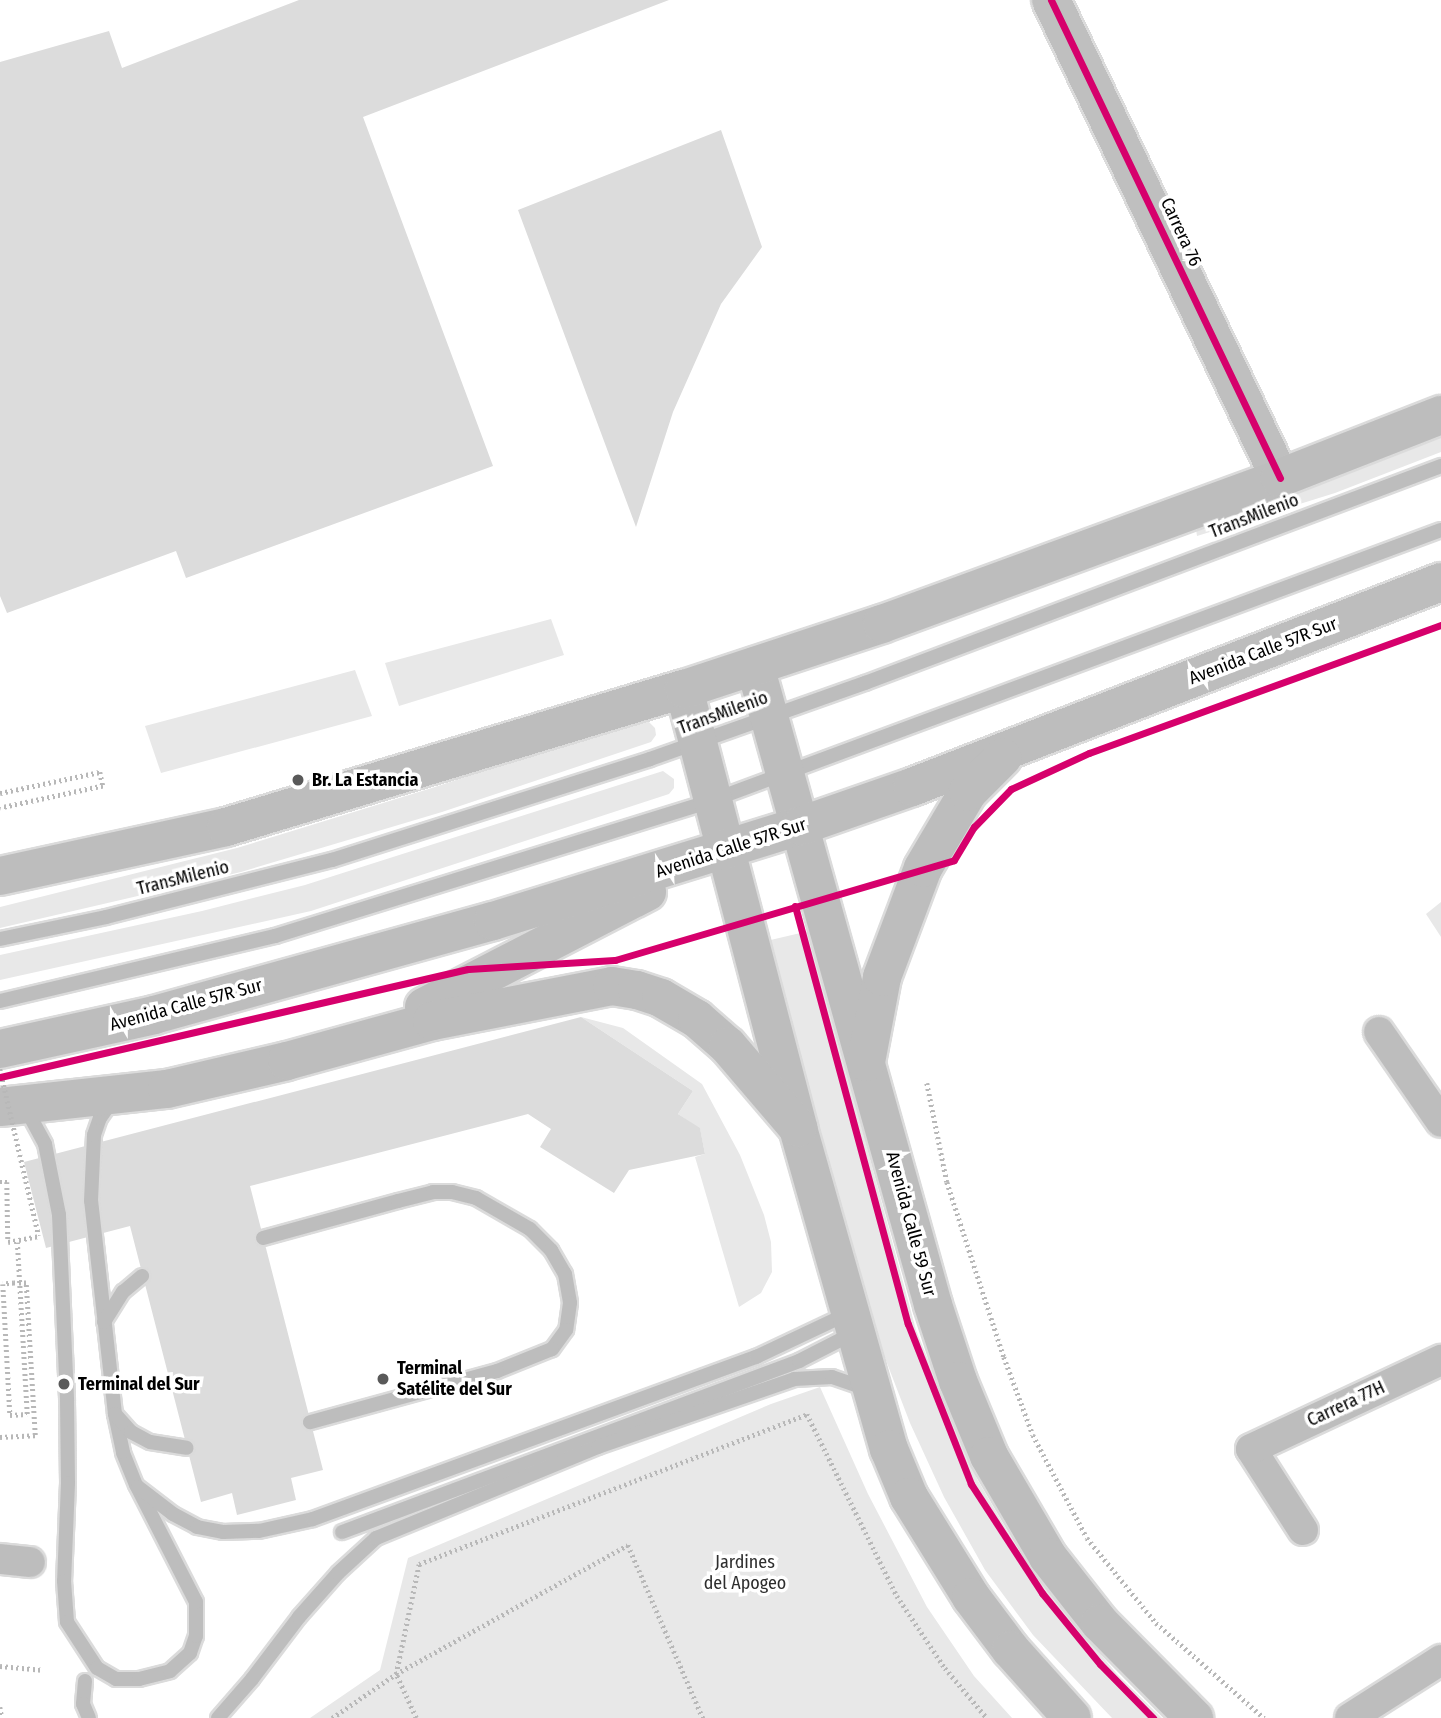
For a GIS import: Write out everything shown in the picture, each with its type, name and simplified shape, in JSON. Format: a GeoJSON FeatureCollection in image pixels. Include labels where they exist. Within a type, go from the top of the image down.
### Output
{"type":"FeatureCollection","features":[{"type":"Feature","properties":{"kind":"main road"},"geometry":{"type":"LineString","coordinates":[[0,876],[226,827],[684,689],[882,624],[1280,478],[1441,415]]}},
{"type":"Feature","properties":{"kind":"main road","name":"Avenida Calle 57R Sur"},"geometry":{"type":"LineString","coordinates":[[9,1084],[154,1015],[493,921],[800,826],[1012,748],[1441,582]]}},
{"type":"Feature","properties":{"kind":"main road","name":"Avenida Calle 59 Sur"},"geometry":{"type":"LineString","coordinates":[[755,666],[933,1305],[958,1381],[989,1456],[1048,1558],[1100,1623],[1194,1718]]}},
{"type":"Feature","properties":{"kind":"main road"},"geometry":{"type":"LineString","coordinates":[[684,689],[798,1128],[872,1393],[894,1461],[909,1497],[940,1550],[1011,1650],[1072,1718]]}},
{"type":"Feature","properties":{"kind":"main road"},"geometry":{"type":"LineString","coordinates":[[866,1062],[882,977],[923,868],[968,792],[1012,748]]}},
{"type":"Feature","properties":{"kind":"main road"},"geometry":{"type":"LineString","coordinates":[[353,1042],[455,992],[726,850]]}},
{"type":"Feature","properties":{"kind":"main road"},"geometry":{"type":"LineString","coordinates":[[9,1084],[114,1096],[215,1079],[492,1007],[611,986],[636,989],[661,998],[697,1019],[728,1046],[798,1128]]}},
{"type":"Feature","properties":{"kind":"street","name":"Carrera 76"},"geometry":{"type":"LineString","coordinates":[[1051,0],[1280,478]]}},
{"type":"Feature","properties":{"kind":"street"},"geometry":{"type":"LineString","coordinates":[[1379,1032],[1441,1122]]}},
{"type":"Feature","properties":{"kind":"street","name":"Carrera 77H"},"geometry":{"type":"LineString","coordinates":[[1303,1530],[1251,1449],[1441,1360]]}},
{"type":"Feature","properties":{"kind":"street"},"geometry":{"type":"LineString","coordinates":[[0,1559],[30,1562]]}},
{"type":"Feature","properties":{"kind":"street"},"geometry":{"type":"LineString","coordinates":[[1350,1718],[1441,1660]]}},
{"type":"Feature","properties":{"kind":"lane","name":"TransMilenio"},"geometry":{"type":"LineString","coordinates":[[0,939],[106,917],[332,860],[698,742],[1441,466]]}},
{"type":"Feature","properties":{"kind":"lane"},"geometry":{"type":"LineString","coordinates":[[0,1001],[275,936],[713,800],[1441,530]]}},
{"type":"Feature","properties":{"kind":"lane"},"geometry":{"type":"LineString","coordinates":[[9,1084],[45,1144],[59,1215],[67,1401],[68,1483],[64,1581],[68,1622],[91,1661],[116,1679],[139,1679],[170,1671],[190,1653],[196,1636],[195,1602],[136,1485],[123,1452],[115,1414],[91,1172],[94,1135],[100,1118],[114,1096]]}},
{"type":"Feature","properties":{"kind":"lane"},"geometry":{"type":"LineString","coordinates":[[263,1238],[398,1200],[433,1192],[453,1192],[476,1198],[530,1228],[551,1250],[565,1274],[570,1304],[566,1330],[552,1349],[497,1371],[310,1422]]}},
{"type":"Feature","properties":{"kind":"lane"},"geometry":{"type":"LineString","coordinates":[[104,1322],[123,1292],[142,1276]]}},
{"type":"Feature","properties":{"kind":"lane"},"geometry":{"type":"LineString","coordinates":[[136,1485],[173,1514],[197,1527],[223,1532],[259,1531],[313,1519],[853,1322]]}},
{"type":"Feature","properties":{"kind":"lane"},"geometry":{"type":"LineString","coordinates":[[342,1532],[799,1361],[853,1322]]}},
{"type":"Feature","properties":{"kind":"lane"},"geometry":{"type":"LineString","coordinates":[[218,1718],[338,1573],[376,1538],[598,1447],[794,1380],[824,1376],[843,1378],[872,1393]]}},
{"type":"Feature","properties":{"kind":"lane"},"geometry":{"type":"LineString","coordinates":[[115,1414],[131,1432],[150,1442],[187,1448]]}},
{"type":"Feature","properties":{"kind":"lane"},"geometry":{"type":"LineString","coordinates":[[85,1681],[83,1704],[89,1718]]}},
{"type":"Feature","properties":{"kind":"path"},"geometry":{"type":"LineString","coordinates":[[0,793],[100,772],[103,786],[0,808]]}},
{"type":"Feature","properties":{"kind":"path"},"geometry":{"type":"LineString","coordinates":[[0,1069],[41,1235],[8,1242],[6,1182],[0,1182]]}},
{"type":"Feature","properties":{"kind":"path"},"geometry":{"type":"LineString","coordinates":[[0,1077],[9,1084]]}},
{"type":"Feature","properties":{"kind":"path"},"geometry":{"type":"LineString","coordinates":[[927,1083],[947,1182],[1004,1357],[1033,1435],[1087,1538],[1156,1623],[1264,1718]]}},
{"type":"Feature","properties":{"kind":"path"},"geometry":{"type":"LineString","coordinates":[[0,1437],[35,1435],[26,1283],[14,1283],[3,1284],[10,1415],[27,1414],[18,1242]]}},
{"type":"Feature","properties":{"kind":"path"},"geometry":{"type":"LineString","coordinates":[[416,1718],[396,1674],[419,1564],[807,1414],[897,1596],[945,1668],[987,1718]]}},
{"type":"Feature","properties":{"kind":"path"},"geometry":{"type":"LineString","coordinates":[[332,1718],[396,1674],[628,1545],[703,1718]]}},
{"type":"Feature","properties":{"kind":"path"},"geometry":{"type":"LineString","coordinates":[[0,1666],[44,1670]]}},
{"type":"Feature","properties":{"kind":"path"},"geometry":{"type":"LineString","coordinates":[[0,1707],[2,1718]]}},
{"type":"Feature","properties":{"kind":"green space"},"geometry":{"type":"Polygon","coordinates":[[[1441,437],[1441,452],[1335,493],[1197,536],[1196,529],[1441,437]]]}},
{"type":"Feature","properties":{"kind":"green space"},"geometry":{"type":"Polygon","coordinates":[[[551,619],[564,655],[399,706],[385,663],[551,619]]]}},
{"type":"Feature","properties":{"kind":"green space"},"geometry":{"type":"Polygon","coordinates":[[[355,670],[372,716],[161,773],[145,726],[355,670]]]}},
{"type":"Feature","properties":{"kind":"green space"},"geometry":{"type":"Polygon","coordinates":[[[644,717],[655,728],[656,735],[651,742],[442,812],[241,872],[0,928],[0,907],[237,848],[435,787],[644,717]]]}},
{"type":"Feature","properties":{"kind":"green space"},"geometry":{"type":"Polygon","coordinates":[[[663,771],[674,779],[674,788],[669,794],[311,911],[0,980],[0,955],[202,911],[305,885],[663,771]]]}},
{"type":"Feature","properties":{"kind":"green space"},"geometry":{"type":"Polygon","coordinates":[[[1441,902],[1441,937],[1426,914],[1441,902]]]}},
{"type":"Feature","properties":{"kind":"green space"},"geometry":{"type":"Polygon","coordinates":[[[809,931],[916,1330],[977,1479],[1018,1549],[1066,1613],[1117,1674],[1162,1718],[1112,1718],[1033,1635],[985,1570],[944,1497],[910,1423],[880,1345],[762,942],[809,931]]]}},
{"type":"Feature","properties":{"kind":"green space"},"geometry":{"type":"Polygon","coordinates":[[[581,1017],[623,1028],[702,1084],[740,1155],[764,1215],[771,1242],[772,1272],[761,1293],[739,1307],[695,1157],[705,1154],[700,1129],[678,1114],[693,1091],[581,1017]]]}},
{"type":"Feature","properties":{"kind":"green space","name":"Jardines del Apogeo"},"geometry":{"type":"Polygon","coordinates":[[[820,1387],[868,1494],[927,1607],[974,1676],[1012,1718],[310,1718],[380,1670],[408,1558],[771,1404],[820,1387]]]}},
{"type":"Feature","properties":{"kind":"building"},"geometry":{"type":"Polygon","coordinates":[[[299,0],[669,0],[363,117],[493,466],[186,578],[176,551],[7,613],[0,596],[0,62],[109,31],[122,68],[299,0]]]}},
{"type":"Feature","properties":{"kind":"building"},"geometry":{"type":"Polygon","coordinates":[[[721,130],[762,247],[721,304],[673,412],[636,527],[518,210],[721,130]]]}},
{"type":"Feature","properties":{"kind":"building"},"geometry":{"type":"Polygon","coordinates":[[[581,1017],[693,1091],[678,1114],[700,1128],[705,1154],[629,1170],[614,1193],[540,1147],[551,1129],[528,1114],[250,1186],[323,1470],[291,1478],[296,1500],[237,1515],[232,1493],[201,1502],[130,1226],[46,1248],[24,1162],[581,1017]]]}},
{"type":"Feature","properties":{"kind":"cycle path"},"geometry":{"type":"LineString","coordinates":[[1051,0],[1280,478]]}},
{"type":"Feature","properties":{"kind":"cycle path"},"geometry":{"type":"LineString","coordinates":[[0,1077],[468,969],[615,960],[954,860],[974,827],[1011,789],[1089,753],[1441,625]]}},
{"type":"Feature","properties":{"kind":"cycle path"},"geometry":{"type":"LineString","coordinates":[[795,906],[908,1324],[971,1484],[1042,1593],[1100,1664],[1153,1718]]}},
{"type":"Feature","properties":{"kind":"place","name":"Br. La Estancia"},"geometry":{"type":"Point","coordinates":[298,780]}},
{"type":"Feature","properties":{"kind":"place","name":"Terminal Satélite del Sur"},"geometry":{"type":"Point","coordinates":[383,1379]}},
{"type":"Feature","properties":{"kind":"place","name":"Terminal del Sur"},"geometry":{"type":"Point","coordinates":[64,1384]}}]}
